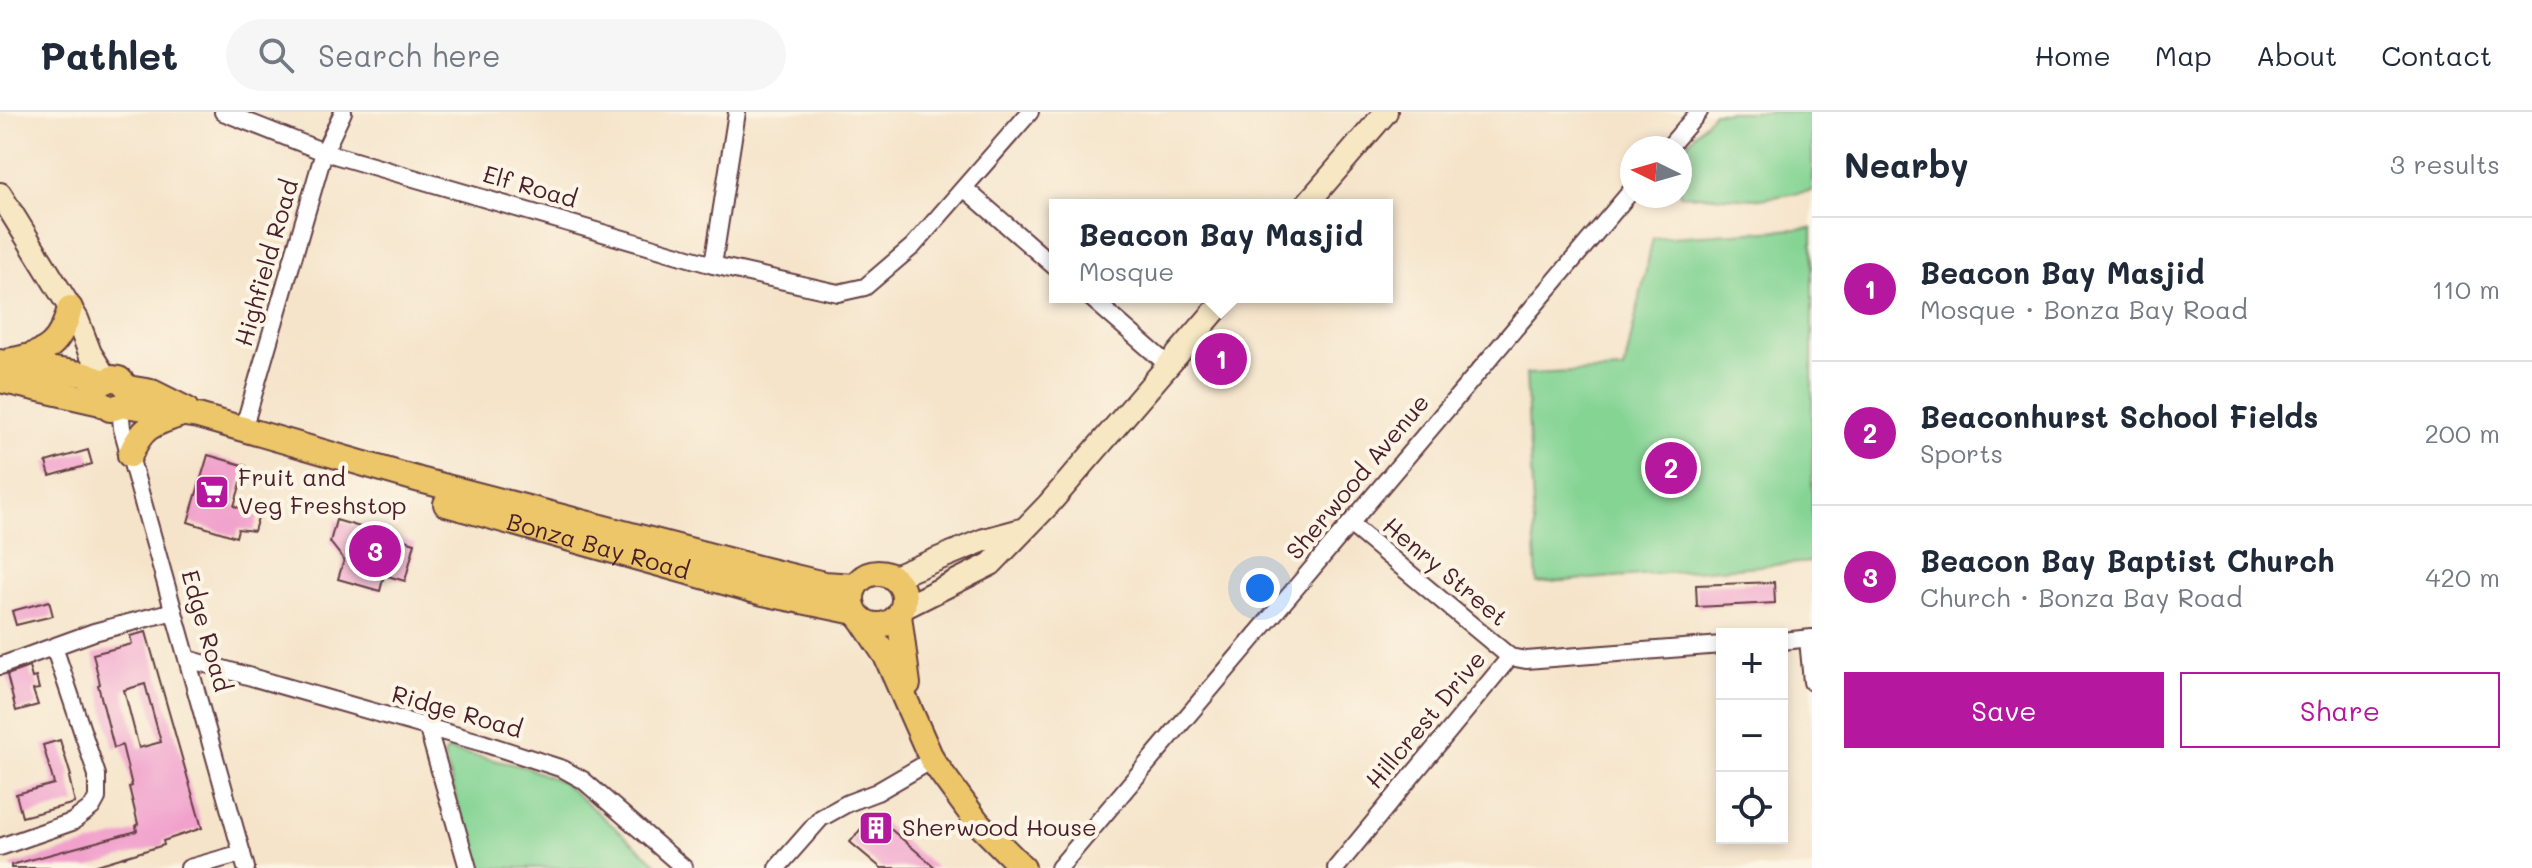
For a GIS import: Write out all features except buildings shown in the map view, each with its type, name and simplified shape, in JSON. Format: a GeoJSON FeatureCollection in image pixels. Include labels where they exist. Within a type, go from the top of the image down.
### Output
{"type":"FeatureCollection","features":[{"type":"Feature","properties":{"kind":"main road"},"geometry":{"type":"LineString","coordinates":[[0,368],[55,343],[74,314]]}},
{"type":"Feature","properties":{"kind":"main road","name":"Bonza Bay Road"},"geometry":{"type":"LineString","coordinates":[[0,368],[82,374],[115,392],[152,392],[175,402],[190,415],[349,461],[796,578],[855,586]]}},
{"type":"Feature","properties":{"kind":"main road"},"geometry":{"type":"LineString","coordinates":[[130,455],[136,441],[158,421],[190,415]]}},
{"type":"Feature","properties":{"kind":"main road","name":"Bonza Bay Road"},"geometry":{"type":"LineString","coordinates":[[349,461],[421,496],[763,593],[858,615]]}},
{"type":"Feature","properties":{"kind":"main road"},"geometry":{"type":"LineString","coordinates":[[919,729],[904,668],[901,612],[904,591],[894,577],[876,572],[868,574],[855,586],[852,595],[858,615],[886,656],[932,760],[978,823],[1023,868]]}},
{"type":"Feature","properties":{"kind":"main road"},"geometry":{"type":"LineString","coordinates":[[858,615],[868,623],[884,624],[901,612]]}},
{"type":"Feature","properties":{"kind":"street","name":"Elf Road"},"geometry":{"type":"LineString","coordinates":[[223,112],[324,152],[713,265],[827,292],[856,291],[879,277],[913,246],[964,188]]}},
{"type":"Feature","properties":{"kind":"street","name":"Highfield Road"},"geometry":{"type":"LineString","coordinates":[[243,430],[324,152],[343,112]]}},
{"type":"Feature","properties":{"kind":"street"},"geometry":{"type":"LineString","coordinates":[[713,265],[737,112]]}},
{"type":"Feature","properties":{"kind":"street"},"geometry":{"type":"LineString","coordinates":[[1030,112],[964,188],[1049,262]]}},
{"type":"Feature","properties":{"kind":"street"},"geometry":{"type":"LineString","coordinates":[[1311,199],[1386,112]]}},
{"type":"Feature","properties":{"kind":"street"},"geometry":{"type":"LineString","coordinates":[[1678,136],[1699,112]]}},
{"type":"Feature","properties":{"kind":"street","name":"Edge Road"},"geometry":{"type":"LineString","coordinates":[[0,194],[74,314],[90,353],[115,392],[122,428],[244,860]]}},
{"type":"Feature","properties":{"kind":"street","name":"Sherwood Avenue"},"geometry":{"type":"LineString","coordinates":[[1059,868],[1620,204]]}},
{"type":"Feature","properties":{"kind":"street"},"geometry":{"type":"LineString","coordinates":[[1097,303],[1168,365]]}},
{"type":"Feature","properties":{"kind":"street"},"geometry":{"type":"LineString","coordinates":[[901,612],[991,564],[1048,505],[1222,303]]}},
{"type":"Feature","properties":{"kind":"street","name":"Henry Street"},"geometry":{"type":"LineString","coordinates":[[1350,524],[1510,657]]}},
{"type":"Feature","properties":{"kind":"street"},"geometry":{"type":"LineString","coordinates":[[894,577],[984,540],[1022,530]]}},
{"type":"Feature","properties":{"kind":"street"},"geometry":{"type":"LineString","coordinates":[[0,666],[94,632],[174,611]]}},
{"type":"Feature","properties":{"kind":"street"},"geometry":{"type":"LineString","coordinates":[[1788,641],[1810,639],[1812,682]]}},
{"type":"Feature","properties":{"kind":"street","name":"Hillcrest Drive"},"geometry":{"type":"LineString","coordinates":[[1336,868],[1510,657],[1526,660],[1716,645]]}},
{"type":"Feature","properties":{"kind":"street"},"geometry":{"type":"LineString","coordinates":[[0,847],[72,822],[92,807],[97,798],[97,775],[54,647]]}},
{"type":"Feature","properties":{"kind":"street","name":"Ridge Road"},"geometry":{"type":"LineString","coordinates":[[188,659],[483,743],[578,776],[684,868]]}},
{"type":"Feature","properties":{"kind":"street"},"geometry":{"type":"LineString","coordinates":[[428,729],[468,868]]}},
{"type":"Feature","properties":{"kind":"street"},"geometry":{"type":"LineString","coordinates":[[777,868],[821,818],[882,789],[932,760]]}},
{"type":"Feature","properties":{"kind":"street"},"geometry":{"type":"LineString","coordinates":[[189,868],[244,860]]}},
{"type":"Feature","properties":{"kind":"green space"},"geometry":{"type":"Polygon","coordinates":[[[1714,112],[1812,112],[1812,191],[1760,199],[1692,196],[1692,138],[1714,112]]]}},
{"type":"Feature","properties":{"kind":"green space"},"geometry":{"type":"Polygon","coordinates":[[[1812,228],[1812,562],[1537,583],[1526,374],[1624,370],[1653,238],[1812,228]]]}},
{"type":"Feature","properties":{"kind":"green space"},"geometry":{"type":"Polygon","coordinates":[[[448,750],[525,767],[562,782],[662,868],[476,868],[444,755],[448,750]]]}},
{"type":"Feature","properties":{"kind":"place","name":"Beacon Bay Masjid"},"geometry":{"type":"Point","coordinates":[1221,359]}},
{"type":"Feature","properties":{"kind":"place","name":"Beaconhurst School Fields"},"geometry":{"type":"Point","coordinates":[1671,468]}},
{"type":"Feature","properties":{"kind":"place","name":"Fruit and Veg Freshstop"},"geometry":{"type":"Point","coordinates":[212,492]}},
{"type":"Feature","properties":{"kind":"place","name":"Beacon Bay Baptist Church"},"geometry":{"type":"Point","coordinates":[375,551]}},
{"type":"Feature","properties":{"kind":"place","name":"Sherwood House"},"geometry":{"type":"Point","coordinates":[876,828]}}]}
